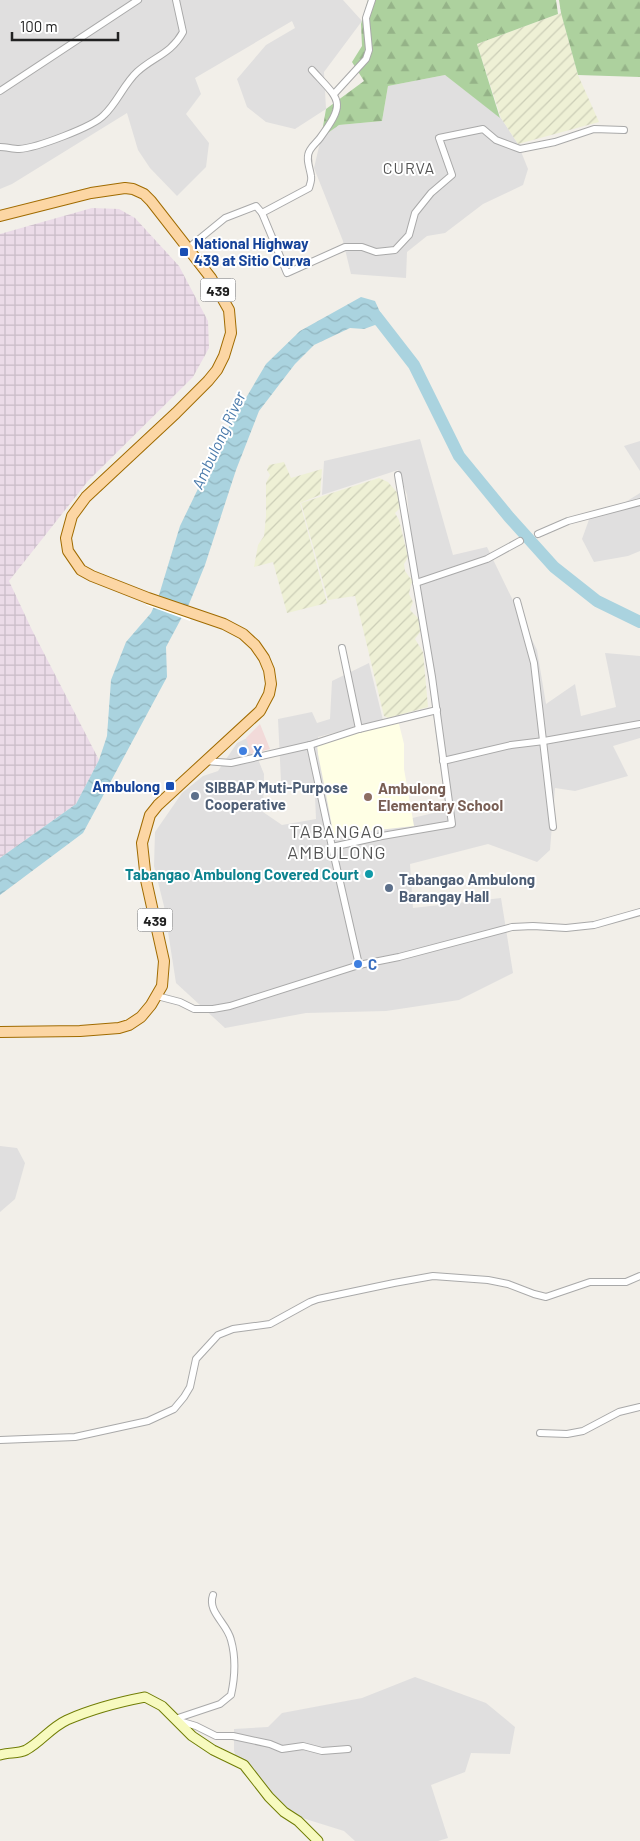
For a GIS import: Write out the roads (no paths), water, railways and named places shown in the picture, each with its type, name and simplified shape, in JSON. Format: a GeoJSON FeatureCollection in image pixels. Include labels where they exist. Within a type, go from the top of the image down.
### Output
{"type":"FeatureCollection","features":[{"type":"Feature","properties":{"kind":"main road","name":"439"},"geometry":{"type":"LineString","coordinates":[[0,216],[91,193],[125,188],[133,189],[144,194],[211,278],[229,310],[231,333],[224,356],[217,370],[176,414],[86,497],[72,516],[66,538],[68,552],[81,570],[92,576],[148,598],[224,624],[243,634],[255,644],[264,658],[269,670],[271,684],[267,698],[260,711],[158,805],[150,815],[142,843],[146,880],[164,961],[162,986],[141,1017],[129,1025],[119,1028],[80,1031],[0,1032]]}},
{"type":"Feature","properties":{"kind":"street"},"geometry":{"type":"LineString","coordinates":[[0,91],[138,0]]}},
{"type":"Feature","properties":{"kind":"street"},"geometry":{"type":"LineString","coordinates":[[0,147],[20,149],[39,145],[97,122],[106,114],[137,72],[165,54],[178,41],[183,32],[176,0]]}},
{"type":"Feature","properties":{"kind":"street"},"geometry":{"type":"LineString","coordinates":[[334,94],[366,59],[369,50],[366,18],[372,0]]}},
{"type":"Feature","properties":{"kind":"street"},"geometry":{"type":"LineString","coordinates":[[262,214],[309,188],[312,177],[308,166],[309,151],[336,114],[338,104],[334,94],[312,70]]}},
{"type":"Feature","properties":{"kind":"street"},"geometry":{"type":"LineString","coordinates":[[187,249],[225,218],[256,206],[262,214],[287,273],[345,247],[362,247],[376,252],[395,250],[409,235],[415,212],[452,175],[439,138],[483,129],[496,140],[520,149],[555,142],[594,129],[624,130]]}},
{"type":"Feature","properties":{"kind":"street"},"geometry":{"type":"LineString","coordinates":[[332,847],[452,824],[437,710],[398,475]]}},
{"type":"Feature","properties":{"kind":"street"},"geometry":{"type":"LineString","coordinates":[[538,534],[568,521],[640,502]]}},
{"type":"Feature","properties":{"kind":"street"},"geometry":{"type":"LineString","coordinates":[[416,584],[487,558],[520,541]]}},
{"type":"Feature","properties":{"kind":"street"},"geometry":{"type":"LineString","coordinates":[[517,601],[534,662],[553,827]]}},
{"type":"Feature","properties":{"kind":"street"},"geometry":{"type":"LineString","coordinates":[[342,648],[359,729]]}},
{"type":"Feature","properties":{"kind":"street"},"geometry":{"type":"LineString","coordinates":[[205,761],[231,763],[310,745],[359,729],[437,710]]}},
{"type":"Feature","properties":{"kind":"street"},"geometry":{"type":"LineString","coordinates":[[443,761],[511,745],[640,724]]}},
{"type":"Feature","properties":{"kind":"street"},"geometry":{"type":"LineString","coordinates":[[310,745],[359,965]]}},
{"type":"Feature","properties":{"kind":"street"},"geometry":{"type":"LineString","coordinates":[[157,996],[180,1002],[194,1009],[213,1009],[230,1006],[359,965],[399,957],[512,927],[566,928],[594,925],[640,912]]}},
{"type":"Feature","properties":{"kind":"street"},"geometry":{"type":"LineString","coordinates":[[0,1440],[75,1437],[148,1421],[174,1409],[184,1397],[190,1387],[196,1359],[218,1335],[233,1329],[270,1324],[318,1299],[433,1276],[488,1280],[508,1284],[546,1297],[590,1282],[626,1282],[640,1276]]}},
{"type":"Feature","properties":{"kind":"street"},"geometry":{"type":"LineString","coordinates":[[540,1433],[566,1434],[583,1431],[619,1412],[640,1407]]}},
{"type":"Feature","properties":{"kind":"street"},"geometry":{"type":"LineString","coordinates":[[176,1720],[220,1704],[231,1695],[235,1670],[231,1640],[227,1629],[212,1608],[210,1601],[212,1594]]}},
{"type":"Feature","properties":{"kind":"street"},"geometry":{"type":"LineString","coordinates":[[0,1755],[22,1752],[66,1721],[120,1702],[145,1697],[162,1706],[192,1736],[213,1750],[244,1765],[279,1807],[298,1821],[318,1841]]}},
{"type":"Feature","properties":{"kind":"street"},"geometry":{"type":"LineString","coordinates":[[176,1720],[196,1726],[216,1736],[233,1736],[270,1744],[282,1750],[303,1746],[322,1751],[348,1749]]}},
{"type":"Feature","properties":{"kind":"water"},"geometry":{"type":"Polygon","coordinates":[[[361,297],[375,301],[386,325],[385,328],[375,325],[364,329],[350,328],[314,345],[295,364],[259,411],[236,470],[205,565],[189,604],[166,647],[167,677],[83,833],[0,895],[0,858],[76,804],[99,760],[107,736],[111,680],[126,642],[151,613],[159,595],[180,526],[224,435],[266,364],[300,331],[361,297]]]}},
{"type":"Feature","properties":{"kind":"waterway","name":"Ambulong River"},"geometry":{"type":"LineString","coordinates":[[376,316],[414,365],[459,456],[509,517],[554,567],[597,601],[640,622]]}},
{"type":"Feature","properties":{"kind":"place","name":"National Highway 439 at Sitio Curva"},"geometry":{"type":"Point","coordinates":[184,252]}},
{"type":"Feature","properties":{"kind":"place","name":"X"},"geometry":{"type":"Point","coordinates":[243,751]}},
{"type":"Feature","properties":{"kind":"place","name":"Ambulong"},"geometry":{"type":"Point","coordinates":[170,786]}},
{"type":"Feature","properties":{"kind":"place","name":"SIBBAP Muti-Purpose Cooperative"},"geometry":{"type":"Point","coordinates":[195,796]}},
{"type":"Feature","properties":{"kind":"place","name":"Ambulong Elementary School"},"geometry":{"type":"Point","coordinates":[368,797]}},
{"type":"Feature","properties":{"kind":"place","name":"Tabangao Ambulong Covered Court"},"geometry":{"type":"Point","coordinates":[369,874]}},
{"type":"Feature","properties":{"kind":"place","name":"Tabangao Ambulong Barangay Hall"},"geometry":{"type":"Point","coordinates":[389,888]}},
{"type":"Feature","properties":{"kind":"place","name":"C"},"geometry":{"type":"Point","coordinates":[358,964]}},
{"type":"Feature","properties":{"kind":"district","name":"CURVA"},"geometry":{"type":"Point","coordinates":[409,167]}},
{"type":"Feature","properties":{"kind":"district","name":"TABANGAO AMBULONG"},"geometry":{"type":"Point","coordinates":[337,841]}}]}
